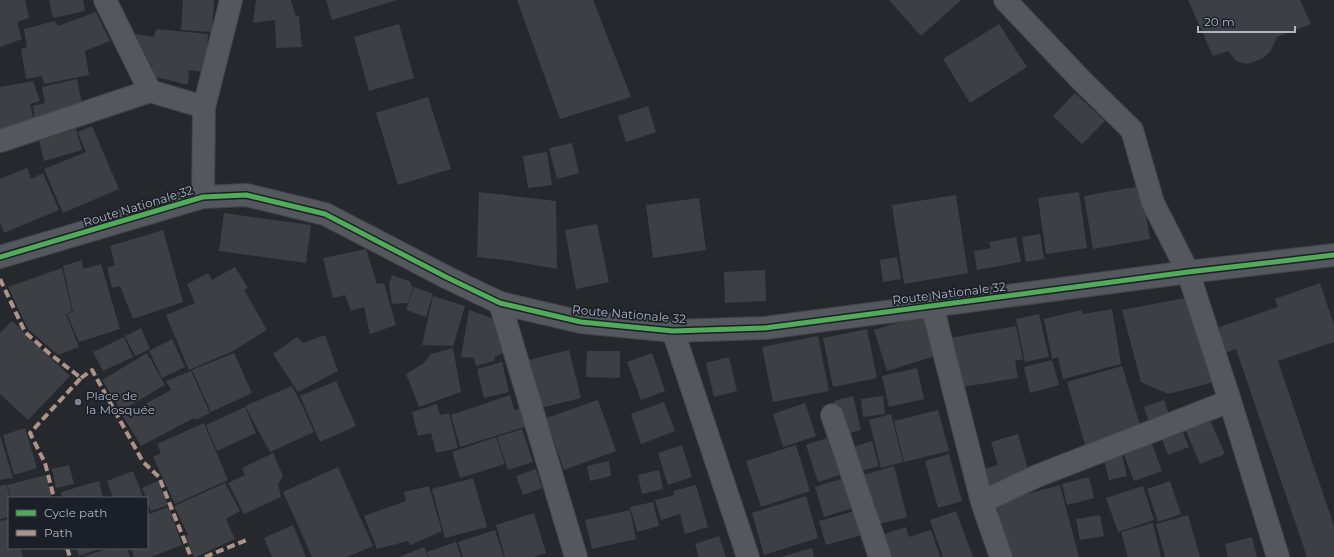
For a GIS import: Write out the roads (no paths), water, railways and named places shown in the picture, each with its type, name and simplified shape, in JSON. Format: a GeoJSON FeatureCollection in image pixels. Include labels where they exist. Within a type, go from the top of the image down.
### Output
{"type":"FeatureCollection","features":[{"type":"Feature","properties":{"kind":"street"},"geometry":{"type":"LineString","coordinates":[[105,0],[150,91]]}},
{"type":"Feature","properties":{"kind":"street"},"geometry":{"type":"LineString","coordinates":[[203,197],[204,107],[231,0]]}},
{"type":"Feature","properties":{"kind":"street"},"geometry":{"type":"LineString","coordinates":[[1005,0],[1082,81],[1132,130],[1153,203],[1188,272],[1230,401],[1278,557]]}},
{"type":"Feature","properties":{"kind":"street"},"geometry":{"type":"LineString","coordinates":[[0,141],[150,91],[204,107]]}},
{"type":"Feature","properties":{"kind":"street","name":"Route Nationale 32"},"geometry":{"type":"LineString","coordinates":[[0,257],[203,197],[246,195],[325,214],[448,278],[500,303],[581,322],[673,331],[765,328],[1188,272],[1334,255]]}},
{"type":"Feature","properties":{"kind":"street"},"geometry":{"type":"LineString","coordinates":[[500,303],[576,557]]}},
{"type":"Feature","properties":{"kind":"street"},"geometry":{"type":"LineString","coordinates":[[932,305],[982,502],[1001,557]]}},
{"type":"Feature","properties":{"kind":"street"},"geometry":{"type":"LineString","coordinates":[[673,331],[748,557]]}},
{"type":"Feature","properties":{"kind":"street"},"geometry":{"type":"LineString","coordinates":[[982,502],[1037,476],[1230,401]]}},
{"type":"Feature","properties":{"kind":"street"},"geometry":{"type":"LineString","coordinates":[[832,415],[880,557]]}},
{"type":"Feature","properties":{"kind":"place","name":"Place de la Mosquée"},"geometry":{"type":"Point","coordinates":[78,402]}}]}
